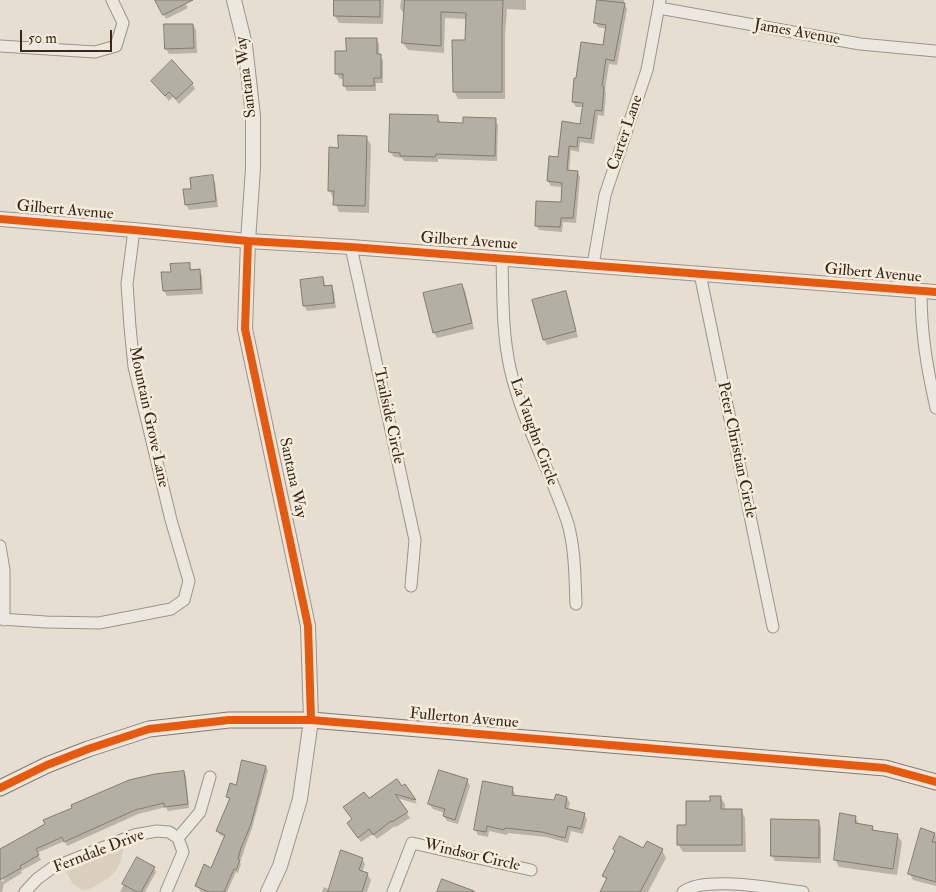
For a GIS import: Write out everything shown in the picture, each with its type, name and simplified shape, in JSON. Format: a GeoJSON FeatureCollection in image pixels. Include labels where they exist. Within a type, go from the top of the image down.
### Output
{"type":"FeatureCollection","features":[{"type":"Feature","properties":{"kind":"main road","name":"Fullerton Avenue"},"geometry":{"type":"LineString","coordinates":[[0,788],[47,765],[149,729],[229,720],[312,720],[885,768],[936,782]]}},
{"type":"Feature","properties":{"kind":"street"},"geometry":{"type":"LineString","coordinates":[[0,46],[95,52],[116,46],[122,23],[112,0]]}},
{"type":"Feature","properties":{"kind":"street","name":"Santana Way"},"geometry":{"type":"LineString","coordinates":[[234,0],[246,45],[253,116],[253,168],[245,329],[308,626],[312,720],[300,799],[280,866],[268,892]]}},
{"type":"Feature","properties":{"kind":"street","name":"James Avenue"},"geometry":{"type":"LineString","coordinates":[[659,4],[860,44],[936,51]]}},
{"type":"Feature","properties":{"kind":"street","name":"Carter Lane"},"geometry":{"type":"LineString","coordinates":[[593,266],[605,195],[647,70],[659,4]]}},
{"type":"Feature","properties":{"kind":"street","name":"Gilbert Avenue"},"geometry":{"type":"LineString","coordinates":[[0,219],[248,241],[502,258],[936,292]]}},
{"type":"Feature","properties":{"kind":"street","name":"Mountain Grove Lane"},"geometry":{"type":"LineString","coordinates":[[2,619],[100,623],[171,609],[184,600],[189,581],[171,520],[134,367],[128,284],[134,230]]}},
{"type":"Feature","properties":{"kind":"street","name":"Trailside Circle"},"geometry":{"type":"LineString","coordinates":[[351,247],[415,540],[411,586]]}},
{"type":"Feature","properties":{"kind":"street","name":"La Vaughn Circle"},"geometry":{"type":"LineString","coordinates":[[502,258],[504,338],[510,370],[522,409],[568,526],[574,562],[576,604]]}},
{"type":"Feature","properties":{"kind":"street","name":"Peter Christian Circle"},"geometry":{"type":"LineString","coordinates":[[700,274],[773,627]]}},
{"type":"Feature","properties":{"kind":"street"},"geometry":{"type":"LineString","coordinates":[[921,291],[924,352],[936,408]]}},
{"type":"Feature","properties":{"kind":"street"},"geometry":{"type":"LineString","coordinates":[[0,546],[4,570],[2,619]]}},
{"type":"Feature","properties":{"kind":"street"},"geometry":{"type":"LineString","coordinates":[[166,892],[183,852],[178,838],[200,812],[210,777]]}},
{"type":"Feature","properties":{"kind":"street","name":"Ferndale Drive"},"geometry":{"type":"LineString","coordinates":[[26,892],[37,879],[52,868],[134,835],[157,831],[169,832],[178,838]]}},
{"type":"Feature","properties":{"kind":"street","name":"Windsor Circle"},"geometry":{"type":"LineString","coordinates":[[393,892],[412,843],[531,870]]}},
{"type":"Feature","properties":{"kind":"street"},"geometry":{"type":"LineString","coordinates":[[684,891],[699,885],[719,883],[802,892]]}},
{"type":"Feature","properties":{"kind":"shaded area"},"geometry":{"type":"Polygon","coordinates":[[[123,848],[121,861],[116,871],[108,879],[92,888],[82,890],[73,884],[66,872],[123,848]]]}},
{"type":"Feature","properties":{"kind":"building"},"geometry":{"type":"Polygon","coordinates":[[[155,0],[193,0],[163,15],[155,0]]]}},
{"type":"Feature","properties":{"kind":"building"},"geometry":{"type":"Polygon","coordinates":[[[334,0],[380,0],[380,17],[334,16],[334,0]]]}},
{"type":"Feature","properties":{"kind":"building"},"geometry":{"type":"Polygon","coordinates":[[[405,0],[503,0],[502,92],[453,92],[452,40],[465,40],[466,13],[441,12],[441,46],[402,43],[405,0]]]}},
{"type":"Feature","properties":{"kind":"building"},"geometry":{"type":"Polygon","coordinates":[[[597,0],[625,3],[614,61],[606,59],[602,86],[604,87],[602,111],[595,110],[591,139],[578,137],[577,147],[569,146],[567,170],[578,171],[573,218],[561,218],[560,227],[535,226],[536,201],[561,202],[562,183],[547,181],[549,156],[558,157],[562,121],[580,124],[583,103],[572,102],[574,78],[576,78],[581,42],[603,45],[606,25],[594,23],[597,0]]]}},
{"type":"Feature","properties":{"kind":"building"},"geometry":{"type":"Polygon","coordinates":[[[164,24],[193,24],[194,48],[165,49],[164,24]]]}},
{"type":"Feature","properties":{"kind":"building"},"geometry":{"type":"Polygon","coordinates":[[[346,38],[377,38],[377,54],[381,54],[381,78],[374,78],[374,86],[343,86],[343,74],[335,74],[335,51],[346,51],[346,38]]]}},
{"type":"Feature","properties":{"kind":"building"},"geometry":{"type":"Polygon","coordinates":[[[172,60],[193,83],[176,99],[169,92],[165,96],[151,81],[172,60]]]}},
{"type":"Feature","properties":{"kind":"building"},"geometry":{"type":"Polygon","coordinates":[[[390,114],[438,115],[438,122],[463,123],[463,117],[496,118],[495,156],[436,154],[435,157],[400,156],[400,153],[389,152],[390,114]]]}},
{"type":"Feature","properties":{"kind":"building"},"geometry":{"type":"Polygon","coordinates":[[[338,135],[367,136],[365,206],[333,205],[334,191],[328,191],[329,147],[338,148],[338,135]]]}},
{"type":"Feature","properties":{"kind":"building"},"geometry":{"type":"Polygon","coordinates":[[[213,175],[216,201],[185,205],[183,189],[191,189],[190,178],[213,175]]]}},
{"type":"Feature","properties":{"kind":"building"},"geometry":{"type":"Polygon","coordinates":[[[190,263],[190,270],[200,269],[201,289],[163,291],[161,272],[171,272],[170,264],[190,263]]]}},
{"type":"Feature","properties":{"kind":"building"},"geometry":{"type":"Polygon","coordinates":[[[323,277],[324,286],[332,285],[334,303],[303,306],[300,280],[323,277]]]}},
{"type":"Feature","properties":{"kind":"building"},"geometry":{"type":"Polygon","coordinates":[[[462,284],[472,323],[433,333],[423,293],[462,284]]]}},
{"type":"Feature","properties":{"kind":"building"},"geometry":{"type":"Polygon","coordinates":[[[566,291],[576,331],[543,340],[532,300],[566,291]]]}},
{"type":"Feature","properties":{"kind":"building"},"geometry":{"type":"Polygon","coordinates":[[[242,760],[266,766],[261,786],[236,870],[234,869],[224,892],[209,892],[195,886],[204,864],[211,868],[225,835],[216,831],[230,798],[226,797],[230,783],[236,785],[242,760]]]}},
{"type":"Feature","properties":{"kind":"building"},"geometry":{"type":"Polygon","coordinates":[[[439,770],[468,779],[455,820],[443,816],[445,809],[428,804],[439,770]]]}},
{"type":"Feature","properties":{"kind":"building"},"geometry":{"type":"Polygon","coordinates":[[[184,771],[188,804],[164,807],[164,803],[135,810],[64,842],[62,837],[36,849],[39,855],[0,880],[0,849],[45,824],[43,820],[72,808],[71,805],[129,780],[155,774],[184,771]]]}},
{"type":"Feature","properties":{"kind":"building"},"geometry":{"type":"Polygon","coordinates":[[[397,779],[402,786],[405,784],[416,800],[395,794],[408,812],[391,821],[373,835],[369,829],[358,838],[347,823],[352,819],[343,807],[364,792],[369,798],[397,779]]]}},
{"type":"Feature","properties":{"kind":"building"},"geometry":{"type":"Polygon","coordinates":[[[483,781],[513,787],[512,795],[554,800],[556,794],[567,797],[565,808],[585,813],[581,829],[568,826],[565,838],[542,832],[505,828],[504,830],[487,826],[486,832],[474,830],[483,781]]]}},
{"type":"Feature","properties":{"kind":"building"},"geometry":{"type":"Polygon","coordinates":[[[710,796],[721,796],[721,809],[742,809],[742,845],[677,845],[677,825],[686,825],[686,801],[710,801],[710,796]]]}},
{"type":"Feature","properties":{"kind":"building"},"geometry":{"type":"Polygon","coordinates":[[[840,813],[856,816],[855,823],[873,826],[872,830],[898,834],[893,869],[834,860],[840,813]]]}},
{"type":"Feature","properties":{"kind":"building"},"geometry":{"type":"Polygon","coordinates":[[[771,819],[819,820],[819,858],[771,856],[771,819]]]}},
{"type":"Feature","properties":{"kind":"building"},"geometry":{"type":"Polygon","coordinates":[[[921,828],[935,833],[932,842],[936,842],[936,882],[908,874],[921,828]]]}},
{"type":"Feature","properties":{"kind":"building"},"geometry":{"type":"Polygon","coordinates":[[[620,836],[643,848],[647,841],[663,849],[640,892],[600,892],[607,878],[602,876],[615,851],[613,849],[620,836]]]}},
{"type":"Feature","properties":{"kind":"building"},"geometry":{"type":"Polygon","coordinates":[[[341,850],[363,858],[359,870],[368,873],[362,892],[328,892],[341,850]]]}},
{"type":"Feature","properties":{"kind":"building"},"geometry":{"type":"Polygon","coordinates":[[[137,857],[155,867],[141,892],[137,892],[122,884],[137,857]]]}},
{"type":"Feature","properties":{"kind":"building"},"geometry":{"type":"Polygon","coordinates":[[[442,879],[474,891],[474,892],[437,892],[442,879]]]}},
{"type":"Feature","properties":{"kind":"cycle path"},"geometry":{"type":"LineString","coordinates":[[0,219],[248,241],[351,247],[936,292]]}},
{"type":"Feature","properties":{"kind":"cycle path"},"geometry":{"type":"LineString","coordinates":[[248,241],[245,329],[308,626],[311,720]]}},
{"type":"Feature","properties":{"kind":"cycle path"},"geometry":{"type":"LineString","coordinates":[[0,788],[47,765],[149,729],[229,720],[311,720],[885,768],[936,782]]}}]}
